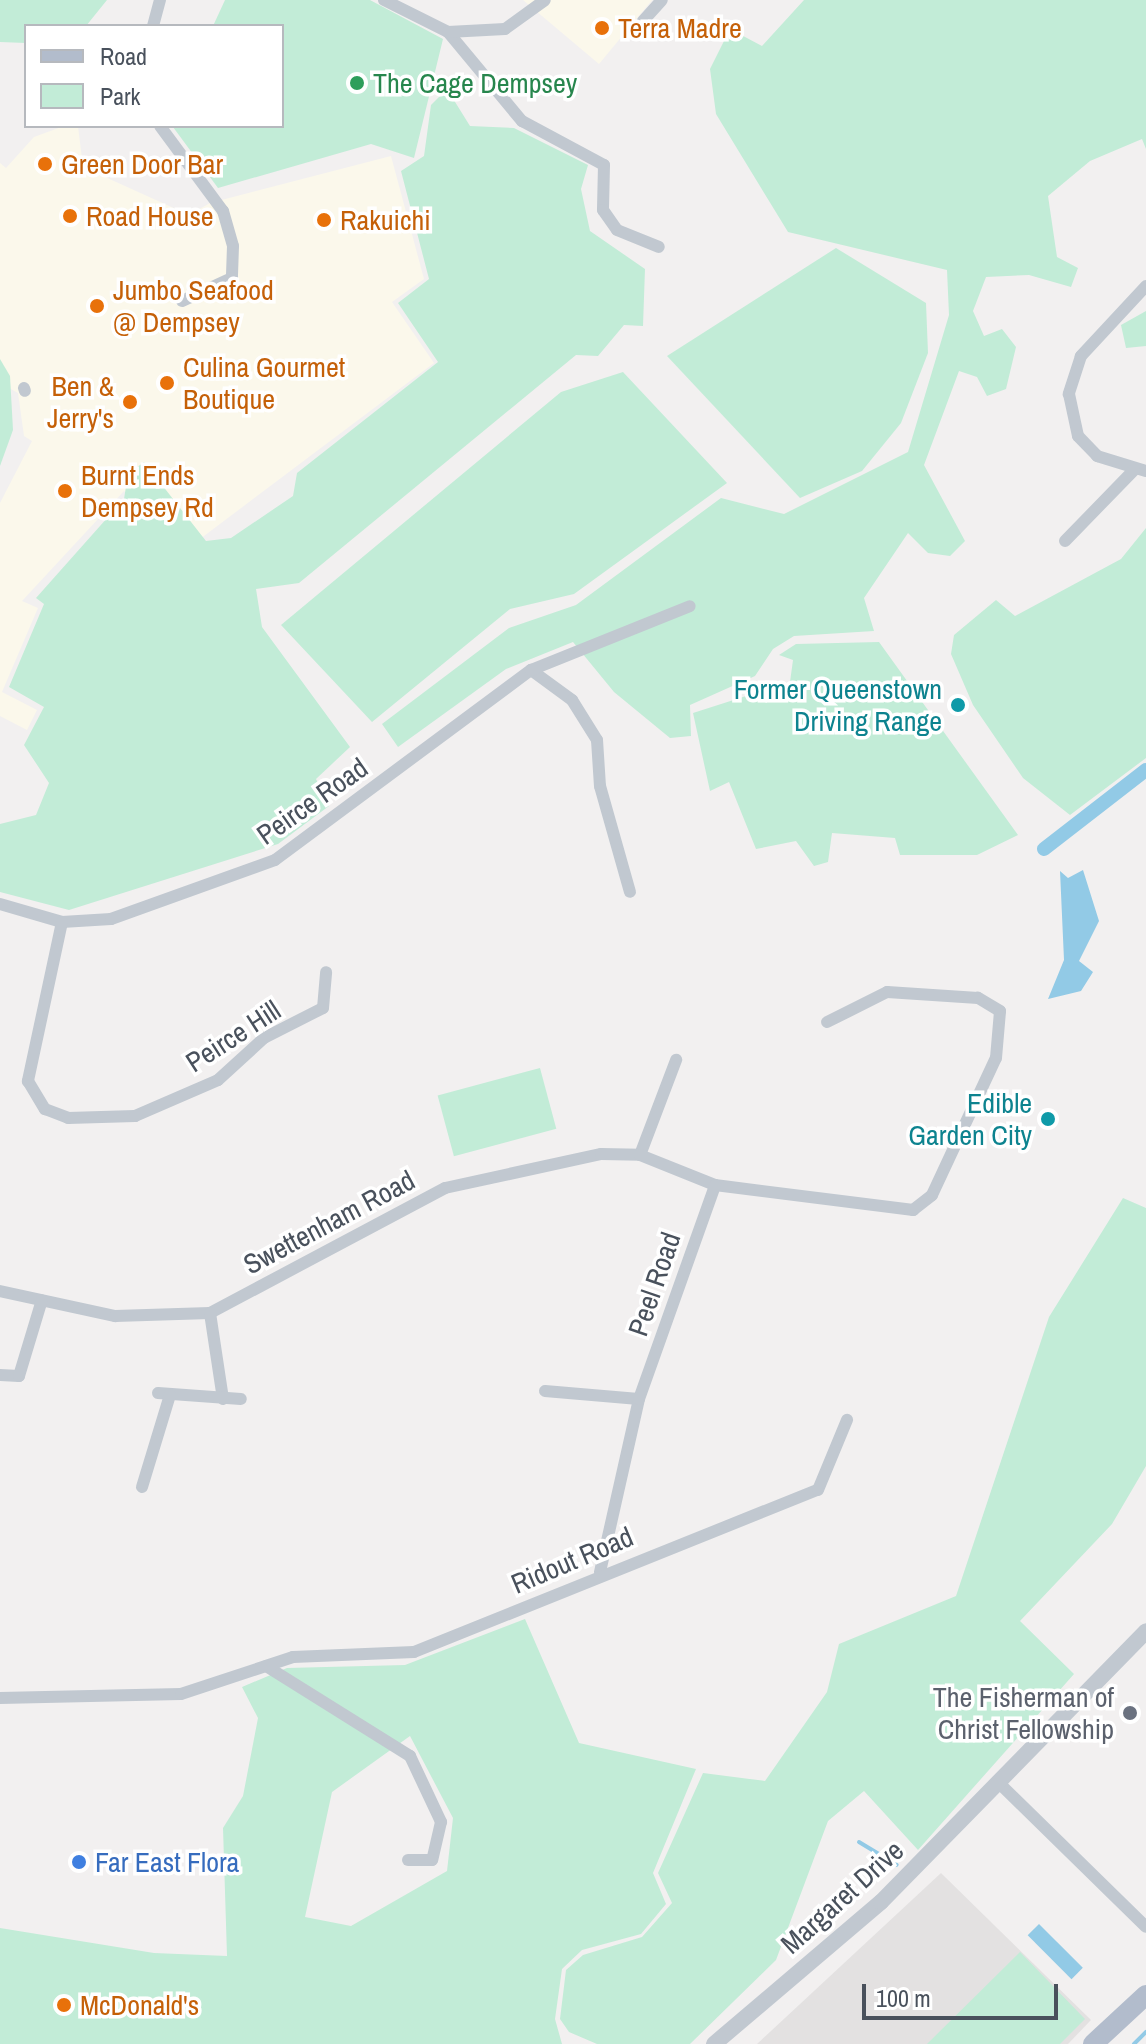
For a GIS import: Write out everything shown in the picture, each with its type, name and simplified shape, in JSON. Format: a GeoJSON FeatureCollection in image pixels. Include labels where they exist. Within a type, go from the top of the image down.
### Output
{"type":"FeatureCollection","features":[{"type":"Feature","properties":{"kind":"main road"},"geometry":{"type":"LineString","coordinates":[[1093,2044],[1146,1995]]}},
{"type":"Feature","properties":{"kind":"street"},"geometry":{"type":"LineString","coordinates":[[154,24],[160,0]]}},
{"type":"Feature","properties":{"kind":"street"},"geometry":{"type":"LineString","coordinates":[[384,0],[448,32],[522,121],[604,165],[598,200],[617,230],[659,247]]}},
{"type":"Feature","properties":{"kind":"street"},"geometry":{"type":"LineString","coordinates":[[448,32],[505,29],[545,0]]}},
{"type":"Feature","properties":{"kind":"street"},"geometry":{"type":"LineString","coordinates":[[643,21],[662,0]]}},
{"type":"Feature","properties":{"kind":"street"},"geometry":{"type":"LineString","coordinates":[[161,128],[223,211],[232,278],[182,301]]}},
{"type":"Feature","properties":{"kind":"street"},"geometry":{"type":"LineString","coordinates":[[1065,541],[1140,470],[1097,456],[1078,436],[1069,394],[1081,356],[1146,286]]}},
{"type":"Feature","properties":{"kind":"street","name":"Peirce Road"},"geometry":{"type":"LineString","coordinates":[[0,904],[62,922],[121,916],[283,856],[531,670],[690,606]]}},
{"type":"Feature","properties":{"kind":"street"},"geometry":{"type":"LineString","coordinates":[[531,670],[572,700],[597,740],[600,786],[630,892]]}},
{"type":"Feature","properties":{"kind":"street","name":"Peirce Hill"},"geometry":{"type":"LineString","coordinates":[[62,922],[28,1081],[45,1109],[68,1118],[135,1116],[218,1080],[264,1038],[323,1008],[326,972]]}},
{"type":"Feature","properties":{"kind":"street","name":"Swettenham Road"},"geometry":{"type":"LineString","coordinates":[[0,1291],[115,1316],[210,1313],[445,1188],[553,1160],[640,1155],[715,1185],[903,1212],[924,1205],[996,1058],[1000,1011],[978,998],[887,992],[827,1022]]}},
{"type":"Feature","properties":{"kind":"street"},"geometry":{"type":"LineString","coordinates":[[640,1155],[676,1060]]}},
{"type":"Feature","properties":{"kind":"street","name":"Peel Road"},"geometry":{"type":"LineString","coordinates":[[600,1572],[639,1399],[715,1185]]}},
{"type":"Feature","properties":{"kind":"street"},"geometry":{"type":"LineString","coordinates":[[0,1375],[19,1376],[42,1300]]}},
{"type":"Feature","properties":{"kind":"street"},"geometry":{"type":"LineString","coordinates":[[210,1313],[223,1399]]}},
{"type":"Feature","properties":{"kind":"street"},"geometry":{"type":"LineString","coordinates":[[545,1391],[639,1399]]}},
{"type":"Feature","properties":{"kind":"street"},"geometry":{"type":"LineString","coordinates":[[142,1487],[164,1394],[241,1399]]}},
{"type":"Feature","properties":{"kind":"street","name":"Ridout Road"},"geometry":{"type":"LineString","coordinates":[[0,1698],[181,1694],[293,1657],[414,1652],[600,1572],[818,1490],[847,1420]]}},
{"type":"Feature","properties":{"kind":"street","name":"Margaret Drive"},"geometry":{"type":"LineString","coordinates":[[714,2044],[881,1902],[1000,1784],[1146,1631]]}},
{"type":"Feature","properties":{"kind":"street"},"geometry":{"type":"LineString","coordinates":[[266,1666],[416,1765],[441,1822],[432,1860],[408,1860]]}},
{"type":"Feature","properties":{"kind":"street"},"geometry":{"type":"LineString","coordinates":[[1000,1784],[1146,1927]]}},
{"type":"Feature","properties":{"kind":"shaded area"},"geometry":{"type":"Polygon","coordinates":[[[523,0],[652,0],[599,64],[523,0]]]}},
{"type":"Feature","properties":{"kind":"shaded area"},"geometry":{"type":"Polygon","coordinates":[[[59,128],[78,128],[83,167],[189,215],[210,203],[391,156],[424,279],[392,302],[434,363],[188,548],[124,491],[22,601],[38,608],[2,692],[37,710],[27,730],[0,716],[0,503],[32,441],[24,436],[18,393],[0,383],[0,163],[6,168],[34,137],[59,128]]]}},
{"type":"Feature","properties":{"kind":"shaded area"},"geometry":{"type":"Polygon","coordinates":[[[941,1873],[1091,2020],[1068,2044],[757,2044],[941,1873]]]}},
{"type":"Feature","properties":{"kind":"green space"},"geometry":{"type":"Polygon","coordinates":[[[0,0],[107,0],[88,24],[24,24],[24,43],[0,42],[0,0]]]}},
{"type":"Feature","properties":{"kind":"green space","name":"The Cage Dempsey"},"geometry":{"type":"Polygon","coordinates":[[[225,0],[370,0],[443,39],[414,158],[371,144],[218,188],[174,128],[284,128],[284,24],[214,24],[225,0]]]}},
{"type":"Feature","properties":{"kind":"green space"},"geometry":{"type":"Polygon","coordinates":[[[804,0],[1146,0],[1146,149],[1142,139],[1090,161],[1048,196],[1057,257],[1078,268],[1071,287],[1029,275],[986,277],[973,311],[984,336],[1002,329],[1016,347],[1006,389],[987,396],[977,377],[959,371],[924,465],[965,541],[950,556],[928,553],[908,533],[864,598],[874,631],[794,636],[773,649],[755,676],[690,705],[691,736],[670,738],[614,692],[573,642],[506,669],[398,747],[382,724],[509,628],[576,605],[721,498],[784,514],[908,452],[949,315],[947,270],[788,232],[716,114],[710,69],[730,29],[762,46],[804,0]]]}},
{"type":"Feature","properties":{"kind":"green space"},"geometry":{"type":"Polygon","coordinates":[[[447,89],[470,126],[514,128],[588,165],[581,189],[590,231],[645,269],[643,326],[624,325],[598,356],[576,355],[299,583],[256,589],[262,627],[350,747],[316,779],[329,806],[278,844],[69,910],[0,892],[0,824],[36,815],[49,783],[24,745],[44,707],[9,687],[44,604],[36,598],[124,499],[128,474],[144,462],[206,541],[231,538],[293,496],[297,473],[438,362],[398,303],[429,279],[401,171],[424,156],[431,105],[447,89]]]}},
{"type":"Feature","properties":{"kind":"green space"},"geometry":{"type":"Polygon","coordinates":[[[836,248],[926,303],[928,353],[901,423],[862,471],[800,498],[667,356],[836,248]]]}},
{"type":"Feature","properties":{"kind":"green space"},"geometry":{"type":"Polygon","coordinates":[[[1146,311],[1146,346],[1126,348],[1121,325],[1146,311]]]}},
{"type":"Feature","properties":{"kind":"green space"},"geometry":{"type":"Polygon","coordinates":[[[0,359],[10,376],[13,430],[0,466],[0,359]]]}},
{"type":"Feature","properties":{"kind":"green space"},"geometry":{"type":"Polygon","coordinates":[[[623,372],[727,483],[574,594],[510,609],[372,722],[281,625],[561,392],[623,372]]]}},
{"type":"Feature","properties":{"kind":"green space"},"geometry":{"type":"Polygon","coordinates":[[[1146,528],[1146,758],[1070,815],[1023,778],[973,705],[951,654],[954,635],[996,600],[1015,616],[1121,559],[1146,528]]]}},
{"type":"Feature","properties":{"kind":"green space"},"geometry":{"type":"Polygon","coordinates":[[[879,642],[1018,835],[977,855],[900,855],[895,838],[832,833],[828,862],[814,866],[796,841],[756,849],[729,782],[710,791],[693,713],[790,682],[793,660],[779,655],[796,644],[879,642]]]}},
{"type":"Feature","properties":{"kind":"green space"},"geometry":{"type":"Polygon","coordinates":[[[540,1068],[556,1129],[454,1156],[438,1095],[540,1068]]]}},
{"type":"Feature","properties":{"kind":"green space"},"geometry":{"type":"Polygon","coordinates":[[[1123,1198],[1146,1208],[1146,1466],[1112,1524],[1020,1621],[1074,1674],[918,1850],[864,1791],[828,1821],[776,1960],[690,2044],[597,2044],[569,2032],[560,2019],[566,1970],[583,1955],[642,1937],[672,1903],[658,1873],[703,1773],[765,1781],[827,1692],[839,1644],[956,1596],[1049,1317],[1123,1198]]]}},
{"type":"Feature","properties":{"kind":"green space"},"geometry":{"type":"Polygon","coordinates":[[[525,1619],[579,1743],[696,1769],[653,1873],[666,1904],[641,1934],[582,1950],[562,1969],[555,2019],[562,2044],[0,2044],[0,1928],[154,1953],[227,1956],[223,1828],[243,1796],[258,1718],[242,1687],[287,1668],[405,1665],[525,1619]],[[410,1736],[332,1792],[305,1917],[351,1926],[447,1871],[453,1818],[410,1736]]]}},
{"type":"Feature","properties":{"kind":"green space"},"geometry":{"type":"Polygon","coordinates":[[[1020,1952],[1085,2019],[1060,2044],[927,2044],[1020,1952]]]}},
{"type":"Feature","properties":{"kind":"water"},"geometry":{"type":"Polygon","coordinates":[[[1083,870],[1099,921],[1079,961],[1093,972],[1081,991],[1048,999],[1064,960],[1060,871],[1068,878],[1083,870]]]}},
{"type":"Feature","properties":{"kind":"water"},"geometry":{"type":"Polygon","coordinates":[[[1039,1924],[1083,1968],[1072,1979],[1028,1935],[1039,1924]]]}},
{"type":"Feature","properties":{"kind":"waterway"},"geometry":{"type":"LineString","coordinates":[[1044,849],[1146,770]]}},
{"type":"Feature","properties":{"kind":"waterway"},"geometry":{"type":"LineString","coordinates":[[859,1842],[897,1865]]}},
{"type":"Feature","properties":{"kind":"waterway"},"geometry":{"type":"LineString","coordinates":[[1134,2044],[1146,2032]]}},
{"type":"Feature","properties":{"kind":"place","name":"Terra Madre"},"geometry":{"type":"Point","coordinates":[602,28]}},
{"type":"Feature","properties":{"kind":"place","name":"The Cage Dempsey"},"geometry":{"type":"Point","coordinates":[357,83]}},
{"type":"Feature","properties":{"kind":"place","name":"Green Door Bar"},"geometry":{"type":"Point","coordinates":[45,164]}},
{"type":"Feature","properties":{"kind":"place","name":"Road House"},"geometry":{"type":"Point","coordinates":[70,216]}},
{"type":"Feature","properties":{"kind":"place","name":"Rakuichi"},"geometry":{"type":"Point","coordinates":[324,220]}},
{"type":"Feature","properties":{"kind":"place","name":"Jumbo Seafood @ Dempsey"},"geometry":{"type":"Point","coordinates":[97,306]}},
{"type":"Feature","properties":{"kind":"place","name":"Culina Gourmet Boutique"},"geometry":{"type":"Point","coordinates":[167,383]}},
{"type":"Feature","properties":{"kind":"place","name":"Ben & Jerry's"},"geometry":{"type":"Point","coordinates":[130,402]}},
{"type":"Feature","properties":{"kind":"place","name":"Burnt Ends Dempsey Rd"},"geometry":{"type":"Point","coordinates":[65,491]}},
{"type":"Feature","properties":{"kind":"place","name":"Former Queenstown Driving Range"},"geometry":{"type":"Point","coordinates":[958,705]}},
{"type":"Feature","properties":{"kind":"place","name":"Edible Garden City"},"geometry":{"type":"Point","coordinates":[1048,1119]}},
{"type":"Feature","properties":{"kind":"place","name":"The Fisherman of Christ Fellowship"},"geometry":{"type":"Point","coordinates":[1130,1713]}},
{"type":"Feature","properties":{"kind":"place","name":"Far East Flora"},"geometry":{"type":"Point","coordinates":[79,1862]}},
{"type":"Feature","properties":{"kind":"place","name":"McDonald's"},"geometry":{"type":"Point","coordinates":[64,2005]}}]}
